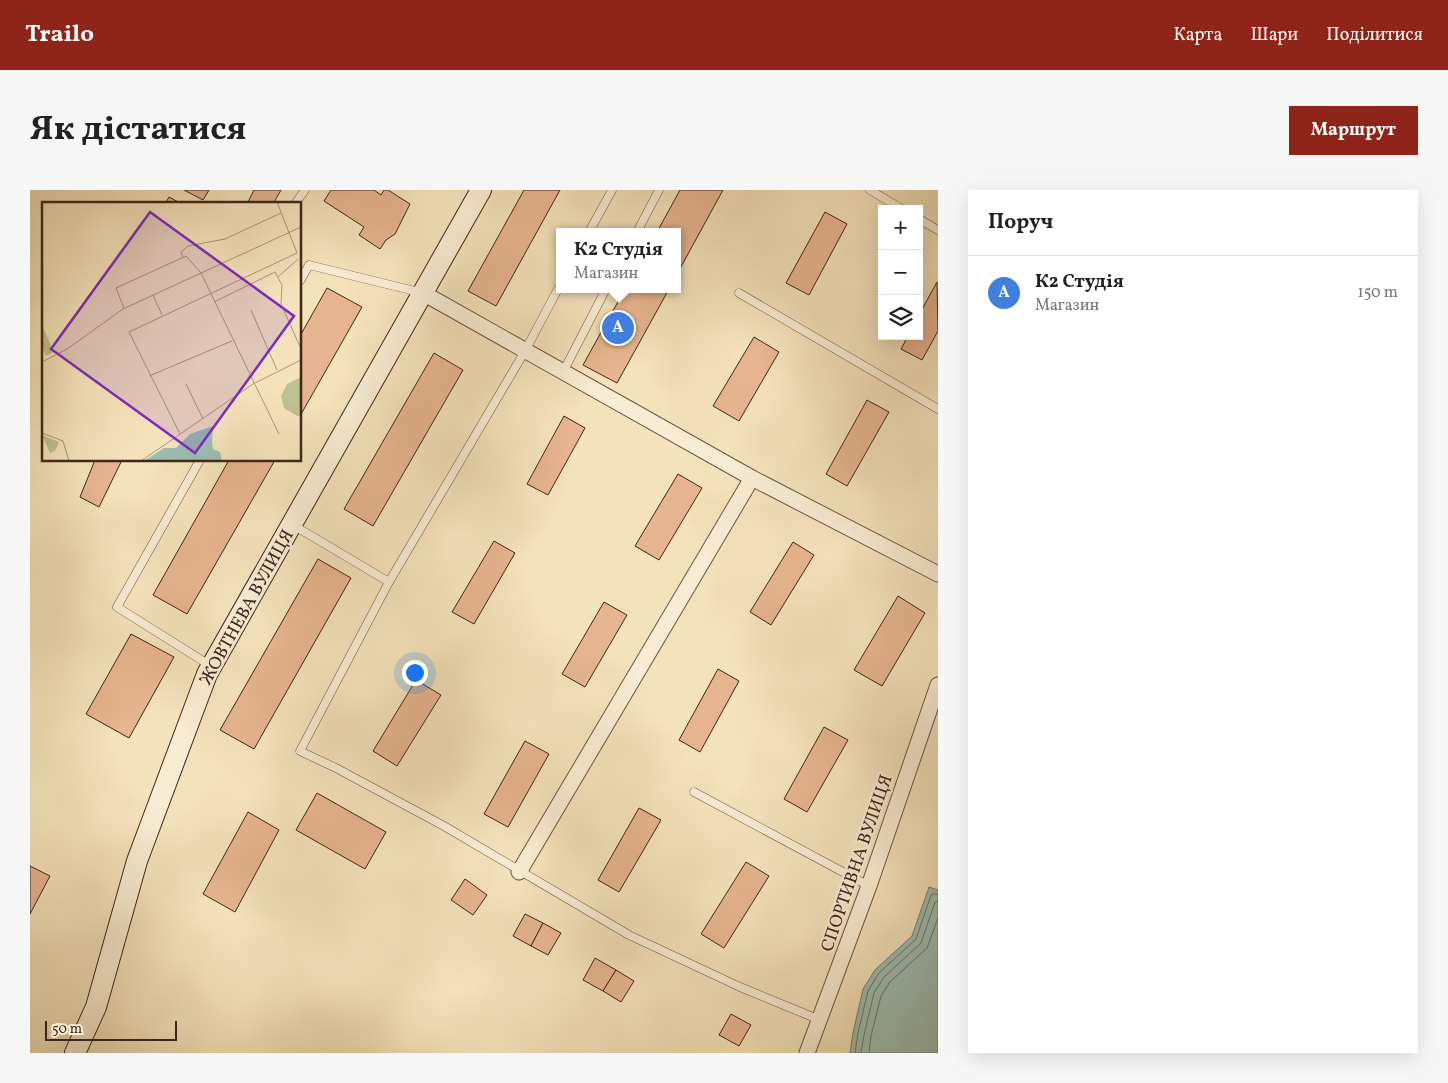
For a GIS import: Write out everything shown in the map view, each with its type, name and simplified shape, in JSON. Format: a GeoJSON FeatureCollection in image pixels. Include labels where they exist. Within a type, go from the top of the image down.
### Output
{"type":"FeatureCollection","features":[{"type":"Feature","properties":{"kind":"main road","name":"ЖОВТНЕВА ВУЛИЦЯ"},"geometry":{"type":"LineString","coordinates":[[75,1053],[96,1007],[137,861],[206,674],[481,190]]}},
{"type":"Feature","properties":{"kind":"street"},"geometry":{"type":"LineString","coordinates":[[423,293],[752,478],[938,574]]}},
{"type":"Feature","properties":{"kind":"street"},"geometry":{"type":"LineString","coordinates":[[519,872],[752,478]]}},
{"type":"Feature","properties":{"kind":"street","name":"СПОРТИВНА ВУЛИЦЯ"},"geometry":{"type":"LineString","coordinates":[[807,1053],[869,886],[938,685]]}},
{"type":"Feature","properties":{"kind":"lane"},"geometry":{"type":"LineString","coordinates":[[296,202],[305,190]]}},
{"type":"Feature","properties":{"kind":"lane"},"geometry":{"type":"LineString","coordinates":[[591,228],[612,190]]}},
{"type":"Feature","properties":{"kind":"lane"},"geometry":{"type":"LineString","coordinates":[[639,228],[659,190]]}},
{"type":"Feature","properties":{"kind":"lane"},"geometry":{"type":"LineString","coordinates":[[870,190],[895,205]]}},
{"type":"Feature","properties":{"kind":"lane"},"geometry":{"type":"LineString","coordinates":[[923,221],[938,230]]}},
{"type":"Feature","properties":{"kind":"lane"},"geometry":{"type":"LineString","coordinates":[[301,278],[309,265],[423,293]]}},
{"type":"Feature","properties":{"kind":"lane"},"geometry":{"type":"LineString","coordinates":[[556,293],[525,351],[389,582],[300,751],[336,768],[419,813],[629,935],[740,987],[820,1020]]}},
{"type":"Feature","properties":{"kind":"lane"},"geometry":{"type":"LineString","coordinates":[[563,372],[604,293]]}},
{"type":"Feature","properties":{"kind":"lane"},"geometry":{"type":"LineString","coordinates":[[739,293],[938,409]]}},
{"type":"Feature","properties":{"kind":"lane"},"geometry":{"type":"LineString","coordinates":[[199,461],[117,607],[211,666]]}},
{"type":"Feature","properties":{"kind":"lane"},"geometry":{"type":"LineString","coordinates":[[292,524],[389,582]]}},
{"type":"Feature","properties":{"kind":"lane"},"geometry":{"type":"LineString","coordinates":[[694,792],[869,886]]}},
{"type":"Feature","properties":{"kind":"water"},"geometry":{"type":"Polygon","coordinates":[[[929,887],[938,890],[938,1053],[850,1053],[863,989],[875,970],[912,936],[929,887]]]}},
{"type":"Feature","properties":{"kind":"building"},"geometry":{"type":"Polygon","coordinates":[[[184,190],[209,190],[203,200],[184,190]]]}},
{"type":"Feature","properties":{"kind":"building"},"geometry":{"type":"Polygon","coordinates":[[[254,190],[281,190],[274,202],[248,202],[254,190]]]}},
{"type":"Feature","properties":{"kind":"building"},"geometry":{"type":"Polygon","coordinates":[[[331,190],[374,190],[381,195],[384,190],[388,190],[410,204],[395,234],[386,240],[380,249],[359,235],[364,227],[324,201],[331,190]]]}},
{"type":"Feature","properties":{"kind":"building"},"geometry":{"type":"Polygon","coordinates":[[[524,190],[560,190],[496,306],[468,291],[524,190]]]}},
{"type":"Feature","properties":{"kind":"building"},"geometry":{"type":"Polygon","coordinates":[[[680,190],[723,190],[681,267],[681,228],[659,228],[680,190]]]}},
{"type":"Feature","properties":{"kind":"building"},"geometry":{"type":"Polygon","coordinates":[[[169,197],[178,202],[166,202],[169,197]]]}},
{"type":"Feature","properties":{"kind":"building"},"geometry":{"type":"Polygon","coordinates":[[[825,212],[847,224],[809,295],[786,283],[825,212]]]}},
{"type":"Feature","properties":{"kind":"building"},"geometry":{"type":"Polygon","coordinates":[[[937,282],[938,331],[922,360],[901,349],[906,340],[923,340],[923,308],[937,282]]]}},
{"type":"Feature","properties":{"kind":"building"},"geometry":{"type":"Polygon","coordinates":[[[327,288],[362,307],[301,414],[301,334],[327,288]]]}},
{"type":"Feature","properties":{"kind":"building"},"geometry":{"type":"Polygon","coordinates":[[[623,293],[667,293],[617,383],[583,365],[623,293]]]}},
{"type":"Feature","properties":{"kind":"building"},"geometry":{"type":"Polygon","coordinates":[[[754,337],[779,352],[739,421],[713,406],[754,337]]]}},
{"type":"Feature","properties":{"kind":"building"},"geometry":{"type":"Polygon","coordinates":[[[434,353],[463,370],[373,526],[344,509],[434,353]]]}},
{"type":"Feature","properties":{"kind":"building"},"geometry":{"type":"Polygon","coordinates":[[[867,400],[889,412],[847,486],[826,474],[867,400]]]}},
{"type":"Feature","properties":{"kind":"building"},"geometry":{"type":"Polygon","coordinates":[[[564,416],[585,428],[548,495],[527,484],[564,416]]]}},
{"type":"Feature","properties":{"kind":"building"},"geometry":{"type":"Polygon","coordinates":[[[95,461],[122,461],[99,507],[80,497],[95,461]]]}},
{"type":"Feature","properties":{"kind":"building"},"geometry":{"type":"Polygon","coordinates":[[[228,461],[274,461],[187,614],[153,595],[228,461]]]}},
{"type":"Feature","properties":{"kind":"building"},"geometry":{"type":"Polygon","coordinates":[[[678,474],[702,488],[659,560],[635,546],[678,474]]]}},
{"type":"Feature","properties":{"kind":"building"},"geometry":{"type":"Polygon","coordinates":[[[494,541],[515,553],[474,624],[452,612],[494,541]]]}},
{"type":"Feature","properties":{"kind":"building"},"geometry":{"type":"Polygon","coordinates":[[[793,542],[814,555],[771,625],[750,612],[793,542]]]}},
{"type":"Feature","properties":{"kind":"building"},"geometry":{"type":"Polygon","coordinates":[[[318,559],[351,578],[254,749],[220,730],[318,559]]]}},
{"type":"Feature","properties":{"kind":"building"},"geometry":{"type":"Polygon","coordinates":[[[898,596],[925,613],[882,686],[854,670],[898,596]]]}},
{"type":"Feature","properties":{"kind":"building"},"geometry":{"type":"Polygon","coordinates":[[[604,602],[627,615],[585,687],[562,674],[604,602]]]}},
{"type":"Feature","properties":{"kind":"building"},"geometry":{"type":"Polygon","coordinates":[[[131,634],[174,657],[129,738],[86,714],[131,634]]]}},
{"type":"Feature","properties":{"kind":"building"},"geometry":{"type":"Polygon","coordinates":[[[718,669],[739,681],[700,752],[679,740],[718,669]]]}},
{"type":"Feature","properties":{"kind":"building"},"geometry":{"type":"Polygon","coordinates":[[[416,680],[441,695],[397,766],[373,751],[416,680]]]}},
{"type":"Feature","properties":{"kind":"building"},"geometry":{"type":"Polygon","coordinates":[[[824,727],[848,740],[807,812],[784,799],[824,727]]]}},
{"type":"Feature","properties":{"kind":"building"},"geometry":{"type":"Polygon","coordinates":[[[525,741],[549,754],[508,827],[484,814],[525,741]]]}},
{"type":"Feature","properties":{"kind":"building"},"geometry":{"type":"Polygon","coordinates":[[[317,793],[386,832],[365,869],[296,830],[317,793]]]}},
{"type":"Feature","properties":{"kind":"building"},"geometry":{"type":"Polygon","coordinates":[[[639,808],[661,820],[619,892],[598,880],[639,808]]]}},
{"type":"Feature","properties":{"kind":"building"},"geometry":{"type":"Polygon","coordinates":[[[248,812],[279,830],[235,912],[203,894],[248,812]]]}},
{"type":"Feature","properties":{"kind":"building"},"geometry":{"type":"Polygon","coordinates":[[[746,862],[769,876],[724,948],[701,934],[746,862]]]}},
{"type":"Feature","properties":{"kind":"building"},"geometry":{"type":"Polygon","coordinates":[[[30,866],[50,876],[30,914],[30,866]]]}},
{"type":"Feature","properties":{"kind":"building"},"geometry":{"type":"Polygon","coordinates":[[[465,879],[487,895],[473,915],[451,900],[465,879]]]}},
{"type":"Feature","properties":{"kind":"building"},"geometry":{"type":"Polygon","coordinates":[[[525,914],[543,923],[531,946],[513,936],[525,914]]]}},
{"type":"Feature","properties":{"kind":"building"},"geometry":{"type":"Polygon","coordinates":[[[543,923],[561,933],[548,955],[531,946],[543,923]]]}},
{"type":"Feature","properties":{"kind":"building"},"geometry":{"type":"Polygon","coordinates":[[[595,958],[616,970],[603,991],[583,980],[595,958]]]}},
{"type":"Feature","properties":{"kind":"building"},"geometry":{"type":"Polygon","coordinates":[[[616,970],[634,981],[621,1002],[603,991],[616,970]]]}},
{"type":"Feature","properties":{"kind":"building"},"geometry":{"type":"Polygon","coordinates":[[[731,1014],[751,1025],[739,1046],[719,1035],[731,1014]]]}},
{"type":"Feature","properties":{"kind":"place","name":"К2 Студiя"},"geometry":{"type":"Point","coordinates":[618,328]}}]}
